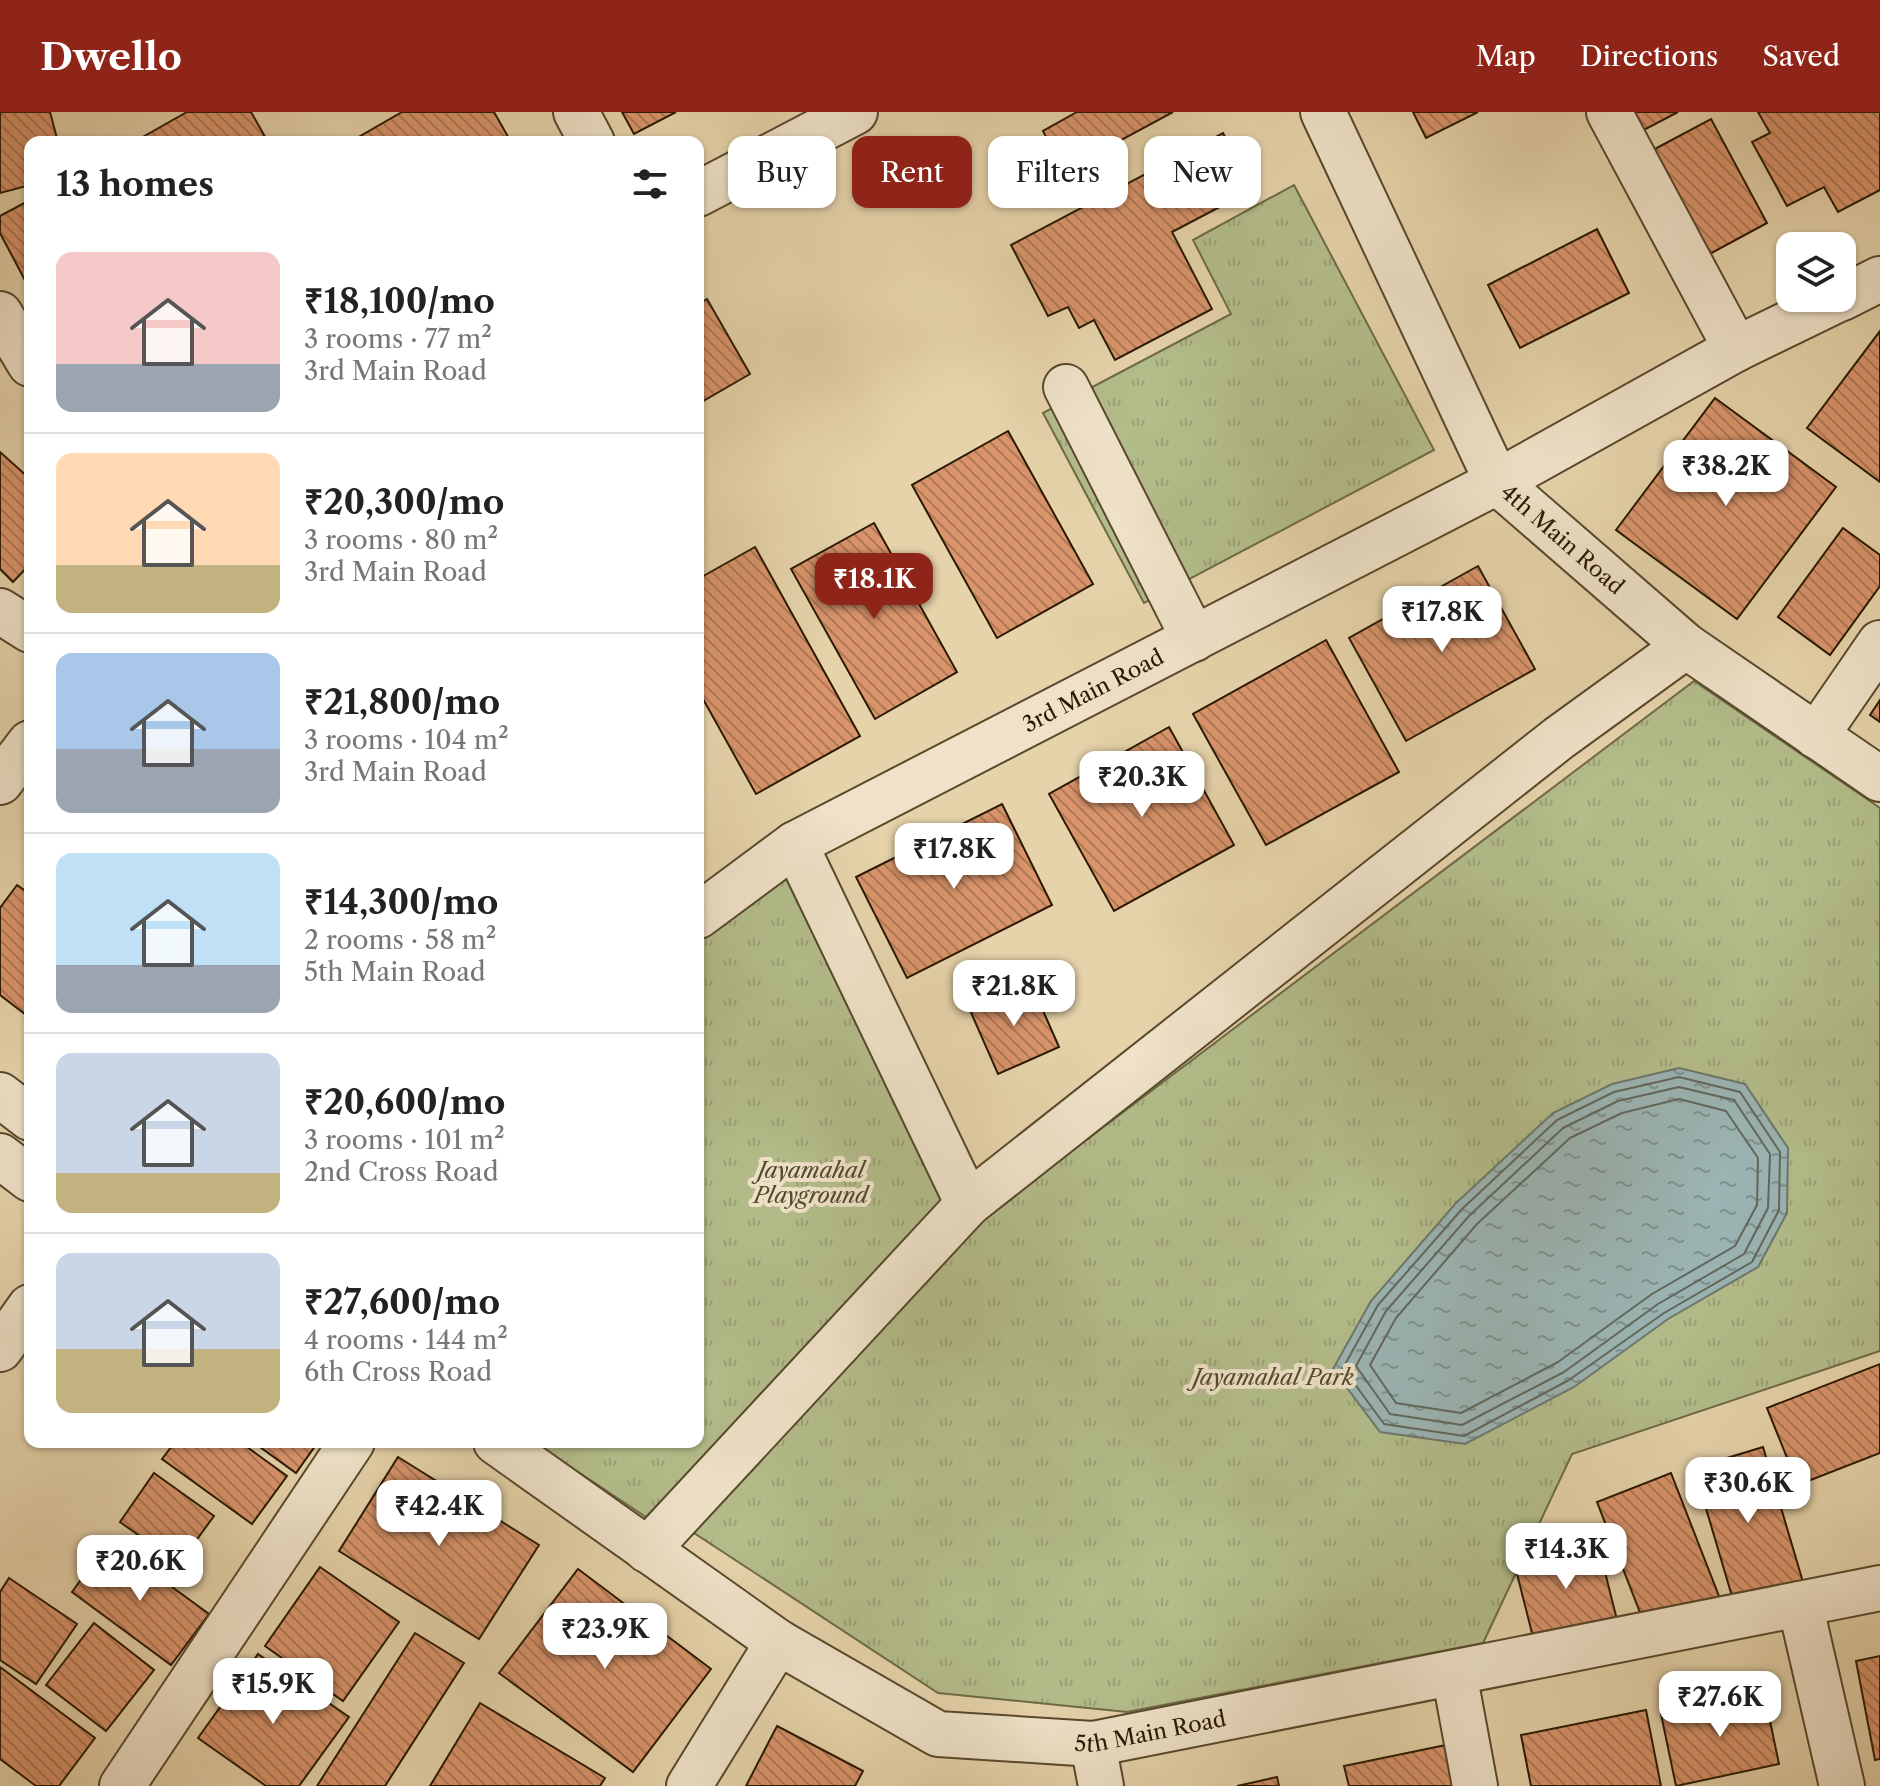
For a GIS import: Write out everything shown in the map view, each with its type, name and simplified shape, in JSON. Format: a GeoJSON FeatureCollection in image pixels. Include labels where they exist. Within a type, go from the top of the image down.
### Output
{"type":"FeatureCollection","features":[{"type":"Feature","properties":{"kind":"street"},"geometry":{"type":"LineString","coordinates":[[576,112],[589,136]]}},
{"type":"Feature","properties":{"kind":"street"},"geometry":{"type":"LineString","coordinates":[[704,191],[855,112]]}},
{"type":"Feature","properties":{"kind":"street","name":"4th Main Road"},"geometry":{"type":"LineString","coordinates":[[1323,112],[1497,482],[1686,646],[1880,779]]}},
{"type":"Feature","properties":{"kind":"street"},"geometry":{"type":"LineString","coordinates":[[1609,112],[1736,349]]}},
{"type":"Feature","properties":{"kind":"street","name":"3rd Main Road"},"geometry":{"type":"LineString","coordinates":[[1856,291],[1880,279]]}},
{"type":"Feature","properties":{"kind":"street","name":"3rd Main Road"},"geometry":{"type":"LineString","coordinates":[[704,912],[795,844],[1497,482],[1736,349],[1813,312]]}},
{"type":"Feature","properties":{"kind":"street"},"geometry":{"type":"LineString","coordinates":[[0,314],[24,354]]}},
{"type":"Feature","properties":{"kind":"street"},"geometry":{"type":"LineString","coordinates":[[1066,387],[1194,639]]}},
{"type":"Feature","properties":{"kind":"street"},"geometry":{"type":"LineString","coordinates":[[0,611],[24,626]]}},
{"type":"Feature","properties":{"kind":"street"},"geometry":{"type":"LineString","coordinates":[[1816,736],[1880,643]]}},
{"type":"Feature","properties":{"kind":"street"},"geometry":{"type":"LineString","coordinates":[[647,1550],[968,1204],[1559,738],[1686,646]]}},
{"type":"Feature","properties":{"kind":"street"},"geometry":{"type":"LineString","coordinates":[[0,782],[24,751]]}},
{"type":"Feature","properties":{"kind":"street"},"geometry":{"type":"LineString","coordinates":[[795,844],[968,1204]]}},
{"type":"Feature","properties":{"kind":"street"},"geometry":{"type":"LineString","coordinates":[[0,1095],[24,1113]]}},
{"type":"Feature","properties":{"kind":"street"},"geometry":{"type":"LineString","coordinates":[[0,1156],[24,1174]]}},
{"type":"Feature","properties":{"kind":"street"},"geometry":{"type":"LineString","coordinates":[[0,1349],[24,1315]]}},
{"type":"Feature","properties":{"kind":"street"},"geometry":{"type":"LineString","coordinates":[[122,1786],[348,1448]]}},
{"type":"Feature","properties":{"kind":"street","name":"5th Main Road"},"geometry":{"type":"LineString","coordinates":[[504,1448],[778,1642],[938,1734],[1093,1744],[1800,1604],[1875,1580]]}},
{"type":"Feature","properties":{"kind":"street"},"geometry":{"type":"LineString","coordinates":[[1800,1604],[1842,1786]]}},
{"type":"Feature","properties":{"kind":"street"},"geometry":{"type":"LineString","coordinates":[[689,1786],[778,1642]]}},
{"type":"Feature","properties":{"kind":"street"},"geometry":{"type":"LineString","coordinates":[[1454,1673],[1475,1786]]}},
{"type":"Feature","properties":{"kind":"street"},"geometry":{"type":"LineString","coordinates":[[1093,1744],[1101,1786]]}},
{"type":"Feature","properties":{"kind":"green space"},"geometry":{"type":"Polygon","coordinates":[[[1294,185],[1434,450],[1144,603],[1043,413],[1231,314],[1193,240],[1252,208],[1261,208],[1261,203],[1294,185]]]}},
{"type":"Feature","properties":{"kind":"green space","name":"Jayamahal Park"},"geometry":{"type":"Polygon","coordinates":[[[1694,681],[1880,808],[1880,1351],[1572,1454],[1483,1643],[1127,1712],[938,1693],[688,1529],[975,1224],[1694,681]]]}},
{"type":"Feature","properties":{"kind":"green space","name":"Jayamahal Playground"},"geometry":{"type":"Polygon","coordinates":[[[787,876],[946,1205],[646,1517],[542,1448],[704,1448],[704,938],[787,876]]]}},
{"type":"Feature","properties":{"kind":"water"},"geometry":{"type":"Polygon","coordinates":[[[1679,1068],[1745,1084],[1788,1148],[1787,1213],[1758,1267],[1668,1319],[1574,1387],[1465,1444],[1380,1432],[1333,1369],[1371,1301],[1456,1203],[1553,1113],[1612,1084],[1679,1068]]]}},
{"type":"Feature","properties":{"kind":"building"},"geometry":{"type":"Polygon","coordinates":[[[0,112],[50,112],[56,136],[24,136],[24,187],[0,193],[0,112]]]}},
{"type":"Feature","properties":{"kind":"building"},"geometry":{"type":"Polygon","coordinates":[[[187,112],[251,112],[265,136],[145,136],[187,112]]]}},
{"type":"Feature","properties":{"kind":"building"},"geometry":{"type":"Polygon","coordinates":[[[402,112],[494,112],[508,136],[360,136],[402,112]]]}},
{"type":"Feature","properties":{"kind":"building"},"geometry":{"type":"Polygon","coordinates":[[[622,112],[676,112],[634,134],[622,112]]]}},
{"type":"Feature","properties":{"kind":"building"},"geometry":{"type":"Polygon","coordinates":[[[1077,112],[1173,112],[1128,136],[1046,136],[1043,131],[1077,112]]]}},
{"type":"Feature","properties":{"kind":"building"},"geometry":{"type":"Polygon","coordinates":[[[1413,112],[1478,112],[1426,138],[1413,112]]]}},
{"type":"Feature","properties":{"kind":"building"},"geometry":{"type":"Polygon","coordinates":[[[1629,112],[1678,112],[1640,132],[1629,112]]]}},
{"type":"Feature","properties":{"kind":"building"},"geometry":{"type":"Polygon","coordinates":[[[1758,112],[1880,112],[1880,190],[1838,212],[1824,187],[1787,206],[1752,142],[1770,133],[1758,112]]]}},
{"type":"Feature","properties":{"kind":"building"},"geometry":{"type":"Polygon","coordinates":[[[1711,119],[1767,223],[1706,256],[1651,151],[1711,119]]]}},
{"type":"Feature","properties":{"kind":"building"},"geometry":{"type":"Polygon","coordinates":[[[1144,175],[1144,208],[1218,208],[1172,232],[1212,309],[1115,360],[1094,320],[1079,328],[1068,307],[1048,316],[1011,245],[1081,208],[1128,208],[1128,183],[1144,175]]]}},
{"type":"Feature","properties":{"kind":"building"},"geometry":{"type":"Polygon","coordinates":[[[24,203],[24,278],[0,233],[0,216],[24,203]]]}},
{"type":"Feature","properties":{"kind":"building"},"geometry":{"type":"Polygon","coordinates":[[[1597,229],[1629,293],[1520,348],[1488,285],[1597,229]]]}},
{"type":"Feature","properties":{"kind":"building"},"geometry":{"type":"Polygon","coordinates":[[[707,299],[750,374],[704,401],[704,301],[707,299]]]}},
{"type":"Feature","properties":{"kind":"building"},"geometry":{"type":"Polygon","coordinates":[[[1880,331],[1880,482],[1807,428],[1880,331]]]}},
{"type":"Feature","properties":{"kind":"building"},"geometry":{"type":"Polygon","coordinates":[[[1715,398],[1836,487],[1737,619],[1616,530],[1715,398]]]}},
{"type":"Feature","properties":{"kind":"building"},"geometry":{"type":"Polygon","coordinates":[[[1008,431],[1093,584],[997,638],[912,485],[1008,431]]]}},
{"type":"Feature","properties":{"kind":"building"},"geometry":{"type":"Polygon","coordinates":[[[0,452],[24,474],[24,570],[13,582],[0,569],[0,452]]]}},
{"type":"Feature","properties":{"kind":"building"},"geometry":{"type":"Polygon","coordinates":[[[874,523],[957,672],[875,719],[791,569],[874,523]]]}},
{"type":"Feature","properties":{"kind":"building"},"geometry":{"type":"Polygon","coordinates":[[[1843,528],[1880,555],[1880,586],[1830,655],[1778,617],[1843,528]]]}},
{"type":"Feature","properties":{"kind":"building"},"geometry":{"type":"Polygon","coordinates":[[[755,547],[860,736],[756,794],[704,701],[704,576],[755,547]]]}},
{"type":"Feature","properties":{"kind":"building"},"geometry":{"type":"Polygon","coordinates":[[[1478,566],[1535,669],[1406,741],[1349,638],[1478,566]]]}},
{"type":"Feature","properties":{"kind":"building"},"geometry":{"type":"Polygon","coordinates":[[[1326,640],[1399,772],[1266,845],[1193,714],[1326,640]]]}},
{"type":"Feature","properties":{"kind":"building"},"geometry":{"type":"Polygon","coordinates":[[[1880,700],[1880,722],[1870,715],[1880,700]]]}},
{"type":"Feature","properties":{"kind":"building"},"geometry":{"type":"Polygon","coordinates":[[[1169,727],[1234,845],[1114,911],[1049,794],[1169,727]]]}},
{"type":"Feature","properties":{"kind":"building"},"geometry":{"type":"Polygon","coordinates":[[[1002,804],[1052,905],[907,978],[856,877],[1002,804]]]}},
{"type":"Feature","properties":{"kind":"building"},"geometry":{"type":"Polygon","coordinates":[[[17,885],[24,890],[24,1013],[0,995],[0,908],[17,885]]]}},
{"type":"Feature","properties":{"kind":"building"},"geometry":{"type":"Polygon","coordinates":[[[1030,981],[1059,1047],[998,1074],[969,1008],[1030,981]]]}},
{"type":"Feature","properties":{"kind":"building"},"geometry":{"type":"Polygon","coordinates":[[[1880,1364],[1880,1453],[1798,1485],[1767,1408],[1880,1364]]]}},
{"type":"Feature","properties":{"kind":"building"},"geometry":{"type":"Polygon","coordinates":[[[1763,1447],[1803,1582],[1734,1603],[1694,1468],[1763,1447]]]}},
{"type":"Feature","properties":{"kind":"building"},"geometry":{"type":"Polygon","coordinates":[[[170,1448],[248,1448],[287,1476],[252,1524],[162,1459],[170,1448]]]}},
{"type":"Feature","properties":{"kind":"building"},"geometry":{"type":"Polygon","coordinates":[[[261,1448],[314,1448],[296,1473],[261,1448]]]}},
{"type":"Feature","properties":{"kind":"building"},"geometry":{"type":"Polygon","coordinates":[[[398,1457],[539,1545],[479,1639],[339,1551],[398,1457]]]}},
{"type":"Feature","properties":{"kind":"building"},"geometry":{"type":"Polygon","coordinates":[[[154,1473],[214,1516],[179,1564],[120,1522],[154,1473]]]}},
{"type":"Feature","properties":{"kind":"building"},"geometry":{"type":"Polygon","coordinates":[[[1671,1473],[1722,1604],[1648,1633],[1597,1502],[1671,1473]]]}},
{"type":"Feature","properties":{"kind":"building"},"geometry":{"type":"Polygon","coordinates":[[[1597,1540],[1617,1620],[1534,1641],[1514,1562],[1597,1540]]]}},
{"type":"Feature","properties":{"kind":"building"},"geometry":{"type":"Polygon","coordinates":[[[109,1541],[209,1614],[171,1665],[72,1592],[109,1541]]]}},
{"type":"Feature","properties":{"kind":"building"},"geometry":{"type":"Polygon","coordinates":[[[320,1567],[399,1622],[343,1701],[265,1646],[320,1567]]]}},
{"type":"Feature","properties":{"kind":"building"},"geometry":{"type":"Polygon","coordinates":[[[578,1569],[711,1669],[633,1772],[499,1673],[578,1569]]]}},
{"type":"Feature","properties":{"kind":"building"},"geometry":{"type":"Polygon","coordinates":[[[9,1578],[77,1624],[36,1684],[0,1660],[0,1592],[9,1578]]]}},
{"type":"Feature","properties":{"kind":"building"},"geometry":{"type":"Polygon","coordinates":[[[94,1623],[154,1670],[106,1731],[46,1685],[94,1623]]]}},
{"type":"Feature","properties":{"kind":"building"},"geometry":{"type":"Polygon","coordinates":[[[415,1633],[464,1663],[385,1786],[317,1786],[415,1633]]]}},
{"type":"Feature","properties":{"kind":"building"},"geometry":{"type":"Polygon","coordinates":[[[258,1654],[349,1717],[299,1786],[266,1786],[198,1738],[258,1654]]]}},
{"type":"Feature","properties":{"kind":"building"},"geometry":{"type":"Polygon","coordinates":[[[1880,1656],[1880,1759],[1875,1760],[1856,1661],[1880,1656]]]}},
{"type":"Feature","properties":{"kind":"building"},"geometry":{"type":"Polygon","coordinates":[[[0,1667],[95,1738],[59,1786],[36,1786],[0,1759],[0,1667]]]}},
{"type":"Feature","properties":{"kind":"building"},"geometry":{"type":"Polygon","coordinates":[[[1764,1692],[1779,1764],[1676,1786],[1661,1714],[1764,1692]]]}},
{"type":"Feature","properties":{"kind":"building"},"geometry":{"type":"Polygon","coordinates":[[[480,1703],[605,1778],[600,1786],[430,1786],[480,1703]]]}},
{"type":"Feature","properties":{"kind":"building"},"geometry":{"type":"Polygon","coordinates":[[[1646,1710],[1661,1786],[1531,1786],[1521,1735],[1646,1710]]]}},
{"type":"Feature","properties":{"kind":"building"},"geometry":{"type":"Polygon","coordinates":[[[777,1726],[863,1771],[855,1786],[746,1786],[777,1726]]]}},
{"type":"Feature","properties":{"kind":"building"},"geometry":{"type":"Polygon","coordinates":[[[1446,1745],[1455,1786],[1349,1786],[1344,1766],[1446,1745]]]}},
{"type":"Feature","properties":{"kind":"building"},"geometry":{"type":"Polygon","coordinates":[[[1277,1777],[1279,1786],[1237,1786],[1277,1777]]]}}]}
